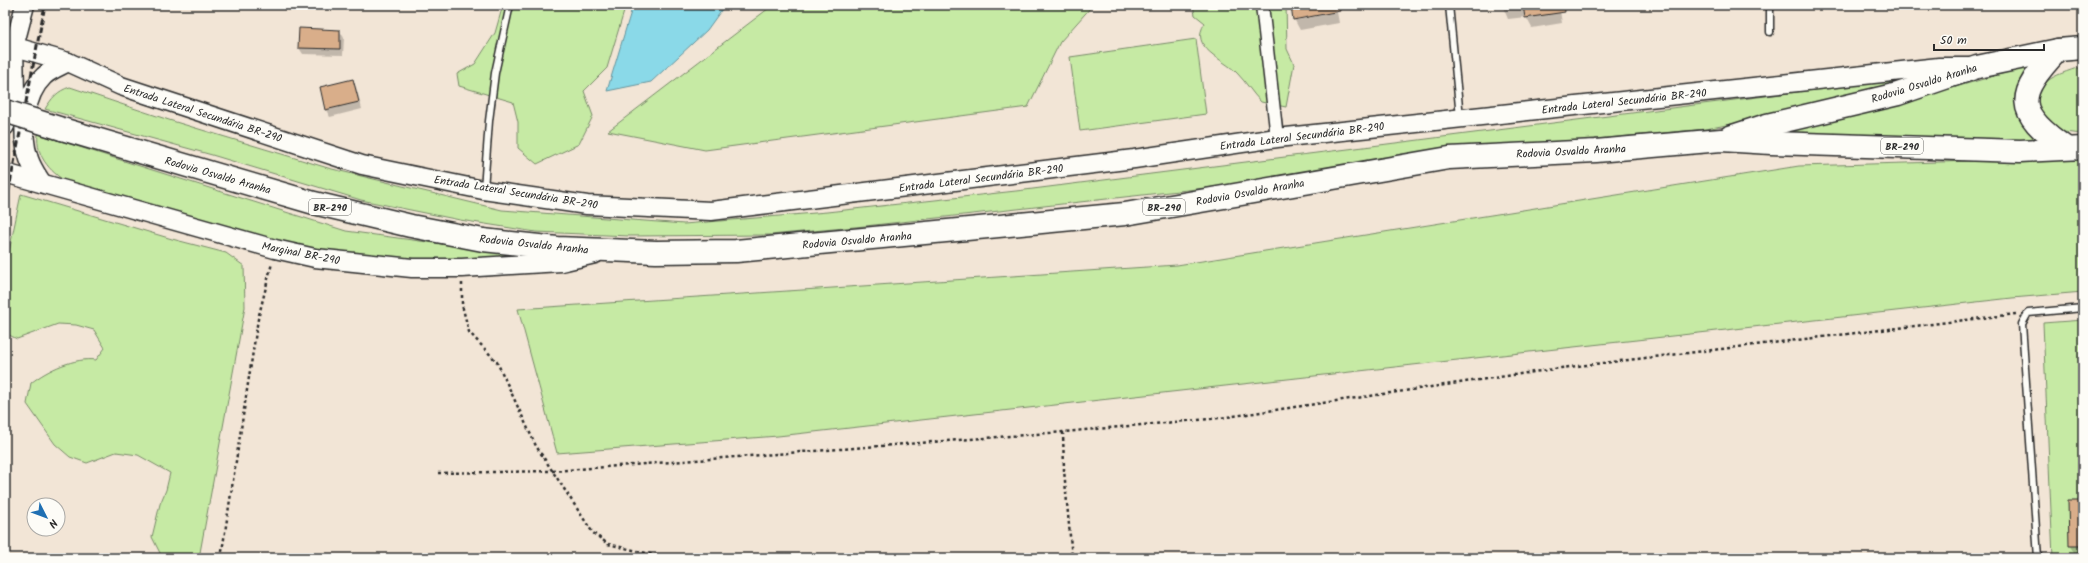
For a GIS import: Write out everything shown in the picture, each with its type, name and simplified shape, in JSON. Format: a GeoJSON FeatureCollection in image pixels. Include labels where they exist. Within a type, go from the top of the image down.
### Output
{"type":"FeatureCollection","features":[{"type":"Feature","properties":{"kind":"highway","name":"Rodovia Osvaldo Aranha"},"geometry":{"type":"LineString","coordinates":[[1721,140],[1767,125],[1898,94],[1977,67],[2058,50],[2083,48]]}},
{"type":"Feature","properties":{"kind":"highway"},"geometry":{"type":"LineString","coordinates":[[2058,50],[2033,80],[2028,91],[2026,103],[2028,112],[2042,131],[2074,148]]}},
{"type":"Feature","properties":{"kind":"highway","name":"Rodovia Osvaldo Aranha"},"geometry":{"type":"LineString","coordinates":[[5,112],[314,204],[411,226],[483,240],[557,248],[605,251],[736,251],[993,228],[1125,214],[1449,158],[1596,151],[1721,140],[1771,144],[2020,151],[2074,148]]}},
{"type":"Feature","properties":{"kind":"main road"},"geometry":{"type":"LineString","coordinates":[[5,126],[15,93],[10,46],[25,5]]}},
{"type":"Feature","properties":{"kind":"main road","name":"Entrada Lateral Secundária BR-290"},"geometry":{"type":"LineString","coordinates":[[10,46],[68,62],[121,86],[362,165],[484,190],[587,205],[711,210],[1134,159],[1277,138],[1939,67],[1977,67]]}},
{"type":"Feature","properties":{"kind":"main road"},"geometry":{"type":"LineString","coordinates":[[42,183],[28,157],[24,133],[27,113],[31,96],[44,76],[68,62]]}},
{"type":"Feature","properties":{"kind":"main road","name":"Marginal BR-290"},"geometry":{"type":"LineString","coordinates":[[5,173],[275,249],[315,258],[360,264],[412,268],[462,268],[561,262],[605,251]]}},
{"type":"Feature","properties":{"kind":"street"},"geometry":{"type":"LineString","coordinates":[[1262,5],[1277,138]]}},
{"type":"Feature","properties":{"kind":"lane"},"geometry":{"type":"LineString","coordinates":[[484,190],[489,121],[495,72],[510,5]]}},
{"type":"Feature","properties":{"kind":"lane"},"geometry":{"type":"LineString","coordinates":[[1449,5],[1460,119]]}},
{"type":"Feature","properties":{"kind":"lane"},"geometry":{"type":"LineString","coordinates":[[1770,5],[1770,32]]}},
{"type":"Feature","properties":{"kind":"lane"},"geometry":{"type":"LineString","coordinates":[[2038,558],[2022,324],[2028,313],[2083,308]]}},
{"type":"Feature","properties":{"kind":"path"},"geometry":{"type":"LineString","coordinates":[[220,558],[258,318],[275,249]]}},
{"type":"Feature","properties":{"kind":"path"},"geometry":{"type":"LineString","coordinates":[[462,268],[462,305],[469,332],[497,362],[536,446],[593,533],[608,544],[654,555],[711,558]]}},
{"type":"Feature","properties":{"kind":"path"},"geometry":{"type":"LineString","coordinates":[[438,473],[553,471],[1062,432],[1220,418],[1561,368],[1987,316],[2028,313]]}},
{"type":"Feature","properties":{"kind":"path"},"geometry":{"type":"LineString","coordinates":[[1062,432],[1072,558]]}},
{"type":"Feature","properties":{"kind":"green space"},"geometry":{"type":"Polygon","coordinates":[[[503,5],[626,5],[607,68],[584,91],[593,116],[579,144],[537,164],[518,148],[518,122],[513,102],[459,86],[457,74],[475,64],[495,33],[503,5]]]}},
{"type":"Feature","properties":{"kind":"green space"},"geometry":{"type":"Polygon","coordinates":[[[773,5],[1093,5],[1060,42],[1028,107],[705,150],[608,131],[773,5]]]}},
{"type":"Feature","properties":{"kind":"green space"},"geometry":{"type":"Polygon","coordinates":[[[1193,5],[1286,5],[1287,49],[1294,64],[1286,107],[1261,102],[1237,73],[1204,46],[1201,39],[1201,32],[1205,23],[1195,15],[1193,5]]]}},
{"type":"Feature","properties":{"kind":"green space"},"geometry":{"type":"Polygon","coordinates":[[[1196,39],[1206,114],[1080,131],[1070,57],[1196,39]]]}},
{"type":"Feature","properties":{"kind":"green space"},"geometry":{"type":"Polygon","coordinates":[[[2033,65],[2026,127],[2037,140],[1755,138],[1892,105],[2033,65]]]}},
{"type":"Feature","properties":{"kind":"green space"},"geometry":{"type":"Polygon","coordinates":[[[2077,68],[2083,68],[2083,134],[2063,132],[2040,118],[2038,106],[2041,89],[2050,79],[2077,68]]]}},
{"type":"Feature","properties":{"kind":"green space"},"geometry":{"type":"Polygon","coordinates":[[[1947,73],[1747,121],[1706,129],[1452,152],[1232,185],[865,226],[770,235],[629,236],[536,232],[460,220],[361,200],[212,155],[45,109],[55,95],[70,87],[169,120],[328,168],[502,210],[684,224],[827,212],[1025,190],[1947,73]]]}},
{"type":"Feature","properties":{"kind":"green space"},"geometry":{"type":"Polygon","coordinates":[[[38,134],[346,231],[501,252],[516,260],[424,262],[277,245],[71,185],[58,176],[42,158],[39,151],[38,134]]]}},
{"type":"Feature","properties":{"kind":"green space"},"geometry":{"type":"Polygon","coordinates":[[[2083,158],[2083,292],[2012,298],[778,436],[557,453],[518,309],[1177,265],[1799,166],[2083,158]]]}},
{"type":"Feature","properties":{"kind":"green space"},"geometry":{"type":"Polygon","coordinates":[[[21,194],[172,239],[226,253],[244,266],[245,307],[199,558],[159,558],[160,553],[152,537],[160,504],[166,490],[170,473],[138,455],[116,452],[87,463],[70,457],[55,444],[27,404],[31,383],[53,369],[79,360],[96,360],[105,348],[94,330],[76,325],[58,324],[17,339],[5,333],[5,271],[21,194]]]}},
{"type":"Feature","properties":{"kind":"green space"},"geometry":{"type":"Polygon","coordinates":[[[2083,320],[2083,558],[2053,558],[2043,323],[2083,320]]]}},
{"type":"Feature","properties":{"kind":"water"},"geometry":{"type":"Polygon","coordinates":[[[633,5],[725,5],[707,30],[651,82],[607,91],[633,5]]]}},
{"type":"Feature","properties":{"kind":"building"},"geometry":{"type":"Polygon","coordinates":[[[1291,5],[1339,5],[1340,11],[1293,20],[1291,5]]]}},
{"type":"Feature","properties":{"kind":"building"},"geometry":{"type":"Polygon","coordinates":[[[1523,5],[1564,5],[1565,12],[1525,18],[1523,5]]]}},
{"type":"Feature","properties":{"kind":"building"},"geometry":{"type":"Polygon","coordinates":[[[299,28],[340,30],[340,49],[298,48],[299,28]]]}},
{"type":"Feature","properties":{"kind":"building"},"geometry":{"type":"Polygon","coordinates":[[[353,79],[359,102],[325,110],[320,87],[353,79]]]}},
{"type":"Feature","properties":{"kind":"building"},"geometry":{"type":"Polygon","coordinates":[[[2068,500],[2083,500],[2083,546],[2069,546],[2068,500]]]}},
{"type":"Feature","properties":{"kind":"railway"},"geometry":{"type":"LineString","coordinates":[[5,209],[45,5]]}}]}
